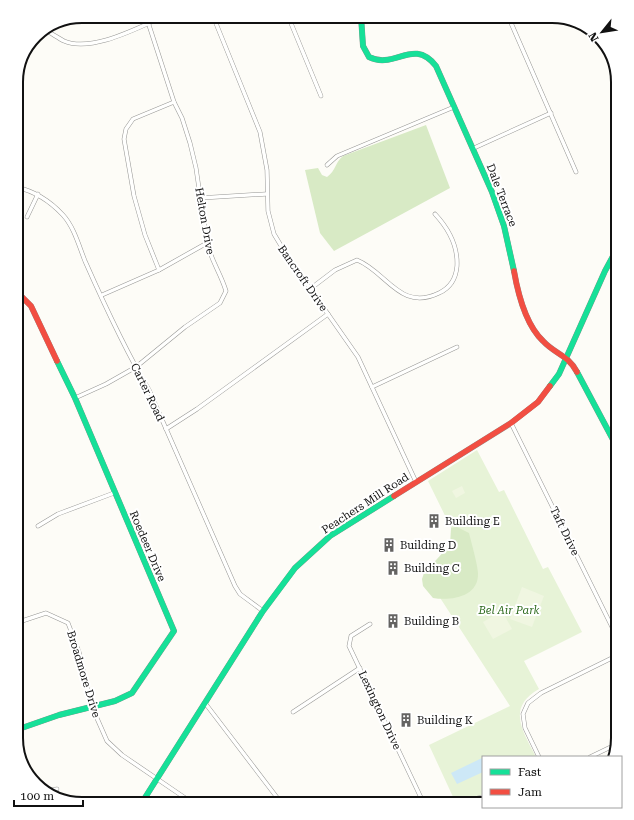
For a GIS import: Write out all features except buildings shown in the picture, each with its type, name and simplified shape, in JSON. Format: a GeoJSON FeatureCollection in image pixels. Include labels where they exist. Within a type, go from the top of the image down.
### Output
{"type":"FeatureCollection","features":[{"type":"Feature","properties":{"kind":"street"},"geometry":{"type":"LineString","coordinates":[[50,33],[65,42],[80,44],[95,43],[148,23]]}},
{"type":"Feature","properties":{"kind":"street","name":"Helton Drive"},"geometry":{"type":"LineString","coordinates":[[75,398],[106,384],[136,367],[185,327],[220,303],[226,291],[223,281],[210,255],[207,243],[196,168],[190,143],[182,118],[174,102],[148,23]]}},
{"type":"Feature","properties":{"kind":"street","name":"Bancroft Drive"},"geometry":{"type":"LineString","coordinates":[[216,23],[260,132],[267,170],[266,194],[268,211],[277,240],[356,353],[416,482]]}},
{"type":"Feature","properties":{"kind":"street"},"geometry":{"type":"LineString","coordinates":[[291,23],[321,96]]}},
{"type":"Feature","properties":{"kind":"street","name":"Dale Terrace"},"geometry":{"type":"LineString","coordinates":[[361,23],[361,44],[369,57],[378,61],[384,61],[415,52],[424,53],[432,59],[499,209],[508,241],[515,282],[534,329],[544,343],[567,358],[611,437]]}},
{"type":"Feature","properties":{"kind":"street"},"geometry":{"type":"LineString","coordinates":[[511,23],[576,172]]}},
{"type":"Feature","properties":{"kind":"street"},"geometry":{"type":"LineString","coordinates":[[159,270],[144,235],[134,196],[124,139],[126,129],[132,119],[174,102]]}},
{"type":"Feature","properties":{"kind":"street"},"geometry":{"type":"LineString","coordinates":[[327,165],[337,156],[454,108]]}},
{"type":"Feature","properties":{"kind":"street"},"geometry":{"type":"LineString","coordinates":[[473,149],[551,113]]}},
{"type":"Feature","properties":{"kind":"street","name":"Carter Road"},"geometry":{"type":"LineString","coordinates":[[23,189],[38,194],[63,215],[77,240],[136,367],[149,390],[235,586],[240,594],[264,611]]}},
{"type":"Feature","properties":{"kind":"street"},"geometry":{"type":"LineString","coordinates":[[27,217],[38,194]]}},
{"type":"Feature","properties":{"kind":"street"},"geometry":{"type":"LineString","coordinates":[[200,198],[266,194]]}},
{"type":"Feature","properties":{"kind":"street"},"geometry":{"type":"LineString","coordinates":[[310,288],[335,270],[357,260],[365,264],[389,285],[404,295],[416,298],[432,297],[446,290],[454,280],[457,266],[455,252],[452,238],[445,225],[435,214]]}},
{"type":"Feature","properties":{"kind":"street"},"geometry":{"type":"LineString","coordinates":[[102,295],[159,270],[207,243]]}},
{"type":"Feature","properties":{"kind":"street","name":"Peachers Mill Road"},"geometry":{"type":"LineString","coordinates":[[145,797],[264,611],[295,568],[319,545],[349,524],[511,423],[529,410],[546,393],[553,384],[567,358],[611,258]]}},
{"type":"Feature","properties":{"kind":"street","name":"Roedeer Drive"},"geometry":{"type":"LineString","coordinates":[[23,298],[31,306],[75,398],[114,493],[174,631],[132,693],[115,701],[59,715],[23,728]]}},
{"type":"Feature","properties":{"kind":"street"},"geometry":{"type":"LineString","coordinates":[[166,429],[197,409],[328,314]]}},
{"type":"Feature","properties":{"kind":"street"},"geometry":{"type":"LineString","coordinates":[[372,387],[457,348]]}},
{"type":"Feature","properties":{"kind":"street","name":"Taft Drive"},"geometry":{"type":"LineString","coordinates":[[511,423],[611,625]]}},
{"type":"Feature","properties":{"kind":"street"},"geometry":{"type":"LineString","coordinates":[[38,526],[58,514],[114,493]]}},
{"type":"Feature","properties":{"kind":"street","name":"Broadmore Drive"},"geometry":{"type":"LineString","coordinates":[[23,621],[46,613],[57,616],[68,623],[79,652],[92,707],[107,741],[122,755],[184,797]]}},
{"type":"Feature","properties":{"kind":"street","name":"Lexington Drive"},"geometry":{"type":"LineString","coordinates":[[370,624],[351,636],[349,641],[360,668],[421,797]]}},
{"type":"Feature","properties":{"kind":"street"},"geometry":{"type":"LineString","coordinates":[[538,756],[524,728],[524,714],[528,703],[541,692],[611,658]]}},
{"type":"Feature","properties":{"kind":"street"},"geometry":{"type":"LineString","coordinates":[[293,712],[360,668]]}},
{"type":"Feature","properties":{"kind":"street"},"geometry":{"type":"LineString","coordinates":[[205,703],[277,797]]}},
{"type":"Feature","properties":{"kind":"street"},"geometry":{"type":"LineString","coordinates":[[592,756],[610,747]]}},
{"type":"Feature","properties":{"kind":"green space"},"geometry":{"type":"Polygon","coordinates":[[[426,125],[450,188],[334,251],[320,233],[305,170],[318,168],[322,175],[327,177],[343,156],[426,125]]]}},
{"type":"Feature","properties":{"kind":"green space","name":"Bel Air Park"},"geometry":{"type":"Polygon","coordinates":[[[477,450],[499,492],[504,490],[543,569],[548,567],[582,632],[524,661],[539,689],[529,696],[523,704],[520,712],[520,720],[526,738],[535,756],[482,756],[482,795],[453,797],[429,745],[510,706],[424,573],[451,555],[455,536],[428,481],[477,450]]]}},
{"type":"Feature","properties":{"kind":"green space"},"geometry":{"type":"Polygon","coordinates":[[[462,486],[465,493],[456,498],[452,491],[462,486]]]}},
{"type":"Feature","properties":{"kind":"green space"},"geometry":{"type":"Polygon","coordinates":[[[457,527],[469,533],[478,570],[477,581],[474,587],[463,596],[448,599],[433,598],[423,586],[422,579],[424,573],[450,545],[451,528],[457,527]]]}},
{"type":"Feature","properties":{"kind":"green space"},"geometry":{"type":"Polygon","coordinates":[[[522,587],[544,596],[532,627],[510,619],[522,587]]]}},
{"type":"Feature","properties":{"kind":"green space"},"geometry":{"type":"Polygon","coordinates":[[[502,611],[512,629],[493,639],[483,622],[502,611]]]}},
{"type":"Feature","properties":{"kind":"water"},"geometry":{"type":"Polygon","coordinates":[[[482,758],[482,772],[457,784],[451,773],[482,758]]]}},
{"type":"Feature","properties":{"kind":"traffic: fast"},"geometry":{"type":"LineString","coordinates":[[361,23],[363,46],[369,57],[378,60],[387,60],[412,54],[419,54],[428,58],[436,66],[492,192],[504,226],[514,271]]}},
{"type":"Feature","properties":{"kind":"traffic: fast"},"geometry":{"type":"LineString","coordinates":[[550,386],[559,374],[611,260]]}},
{"type":"Feature","properties":{"kind":"traffic: fast"},"geometry":{"type":"LineString","coordinates":[[23,728],[59,715],[115,701],[132,693],[174,631],[75,398],[57,361]]}},
{"type":"Feature","properties":{"kind":"traffic: fast"},"geometry":{"type":"LineString","coordinates":[[577,372],[611,436]]}},
{"type":"Feature","properties":{"kind":"traffic: fast"},"geometry":{"type":"LineString","coordinates":[[145,797],[263,611],[295,568],[330,536],[394,496]]}},
{"type":"Feature","properties":{"kind":"traffic: jam"},"geometry":{"type":"LineString","coordinates":[[514,271],[520,299],[531,326],[543,341],[570,362],[577,372]]}},
{"type":"Feature","properties":{"kind":"traffic: jam"},"geometry":{"type":"LineString","coordinates":[[23,298],[31,306],[57,361]]}},
{"type":"Feature","properties":{"kind":"traffic: jam"},"geometry":{"type":"LineString","coordinates":[[394,496],[511,423],[538,402],[550,386]]}},
{"type":"Feature","properties":{"kind":"place","name":"Building E"},"geometry":{"type":"Point","coordinates":[434,521]}},
{"type":"Feature","properties":{"kind":"place","name":"Building D"},"geometry":{"type":"Point","coordinates":[389,545]}},
{"type":"Feature","properties":{"kind":"place","name":"Building C"},"geometry":{"type":"Point","coordinates":[393,568]}},
{"type":"Feature","properties":{"kind":"place","name":"Building B"},"geometry":{"type":"Point","coordinates":[393,621]}},
{"type":"Feature","properties":{"kind":"place","name":"Building K"},"geometry":{"type":"Point","coordinates":[406,720]}}]}
